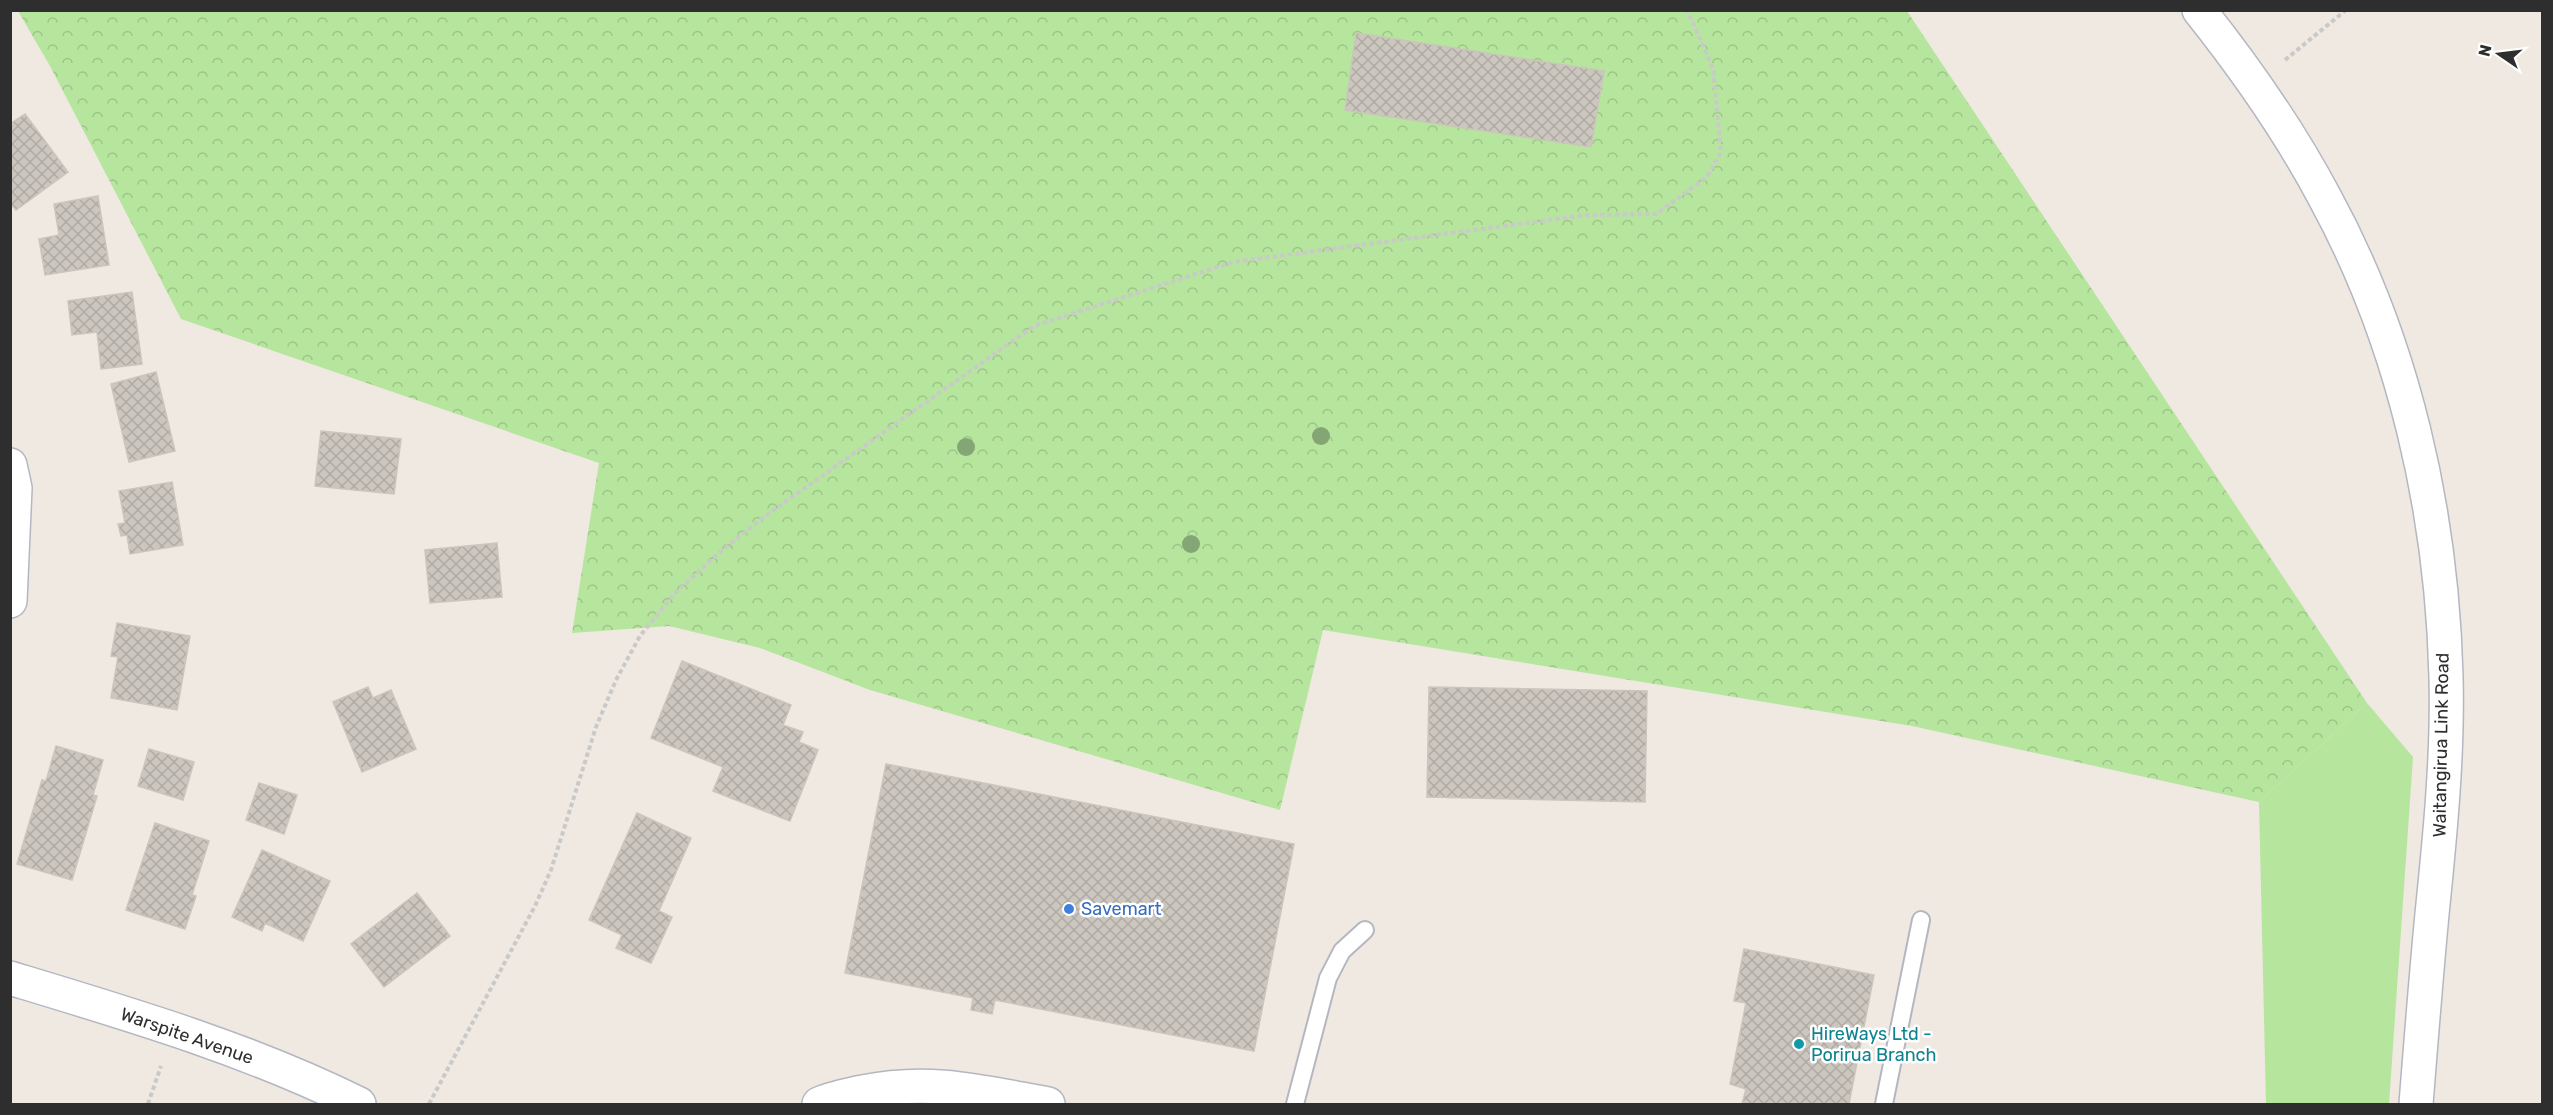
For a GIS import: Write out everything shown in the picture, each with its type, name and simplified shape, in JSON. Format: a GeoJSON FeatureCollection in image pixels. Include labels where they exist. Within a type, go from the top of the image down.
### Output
{"type":"FeatureCollection","features":[{"type":"Feature","properties":{"kind":"main road","name":"Waitangirua Link Road"},"geometry":{"type":"LineString","coordinates":[[2199,10],[2287,132],[2326,199],[2365,283],[2395,364],[2419,454],[2439,568],[2446,678],[2442,818],[2416,1104]]}},
{"type":"Feature","properties":{"kind":"main road"},"geometry":{"type":"LineString","coordinates":[[10,465],[15,488],[10,601]]}},
{"type":"Feature","properties":{"kind":"main road","name":"Warspite Avenue"},"geometry":{"type":"LineString","coordinates":[[10,978],[174,1028],[316,1083],[359,1104]]}},
{"type":"Feature","properties":{"kind":"main road"},"geometry":{"type":"LineString","coordinates":[[819,1104],[832,1098],[890,1086],[930,1085],[1048,1104]]}},
{"type":"Feature","properties":{"kind":"lane"},"geometry":{"type":"LineString","coordinates":[[1884,1104],[1921,920]]}},
{"type":"Feature","properties":{"kind":"lane"},"geometry":{"type":"LineString","coordinates":[[1296,1104],[1328,978],[1342,951],[1365,930]]}},
{"type":"Feature","properties":{"kind":"path"},"geometry":{"type":"LineString","coordinates":[[429,1104],[535,906],[550,870],[596,727],[621,671],[647,627],[674,594],[720,552],[768,514],[1034,326],[1233,262],[1586,215],[1656,214],[1707,177],[1721,152],[1713,68],[1687,10]]}},
{"type":"Feature","properties":{"kind":"path"},"geometry":{"type":"LineString","coordinates":[[2253,84],[2346,10]]}},
{"type":"Feature","properties":{"kind":"green space"},"geometry":{"type":"Polygon","coordinates":[[[18,11],[1907,11],[2367,703],[2259,802],[1912,726],[1323,630],[1280,810],[870,690],[760,648],[669,626],[572,633],[599,463],[181,319],[50,66],[18,11]]]}},
{"type":"Feature","properties":{"kind":"green space"},"geometry":{"type":"Polygon","coordinates":[[[2367,703],[2413,757],[2389,1104],[2266,1104],[2259,802],[2367,703]]]}},
{"type":"Feature","properties":{"kind":"building"},"geometry":{"type":"Polygon","coordinates":[[[1356,33],[1604,71],[1591,147],[1345,110],[1356,33]]]}},
{"type":"Feature","properties":{"kind":"building"},"geometry":{"type":"Polygon","coordinates":[[[25,114],[68,172],[16,210],[10,203],[10,124],[25,114]]]}},
{"type":"Feature","properties":{"kind":"building"},"geometry":{"type":"Polygon","coordinates":[[[98,196],[109,265],[45,275],[39,239],[59,235],[54,204],[98,196]]]}},
{"type":"Feature","properties":{"kind":"building"},"geometry":{"type":"Polygon","coordinates":[[[132,292],[142,364],[101,369],[97,332],[72,335],[68,301],[132,292]]]}},
{"type":"Feature","properties":{"kind":"building"},"geometry":{"type":"Polygon","coordinates":[[[156,372],[175,451],[129,462],[111,384],[156,372]]]}},
{"type":"Feature","properties":{"kind":"building"},"geometry":{"type":"Polygon","coordinates":[[[321,431],[401,439],[394,494],[315,486],[321,431]]]}},
{"type":"Feature","properties":{"kind":"building"},"geometry":{"type":"Polygon","coordinates":[[[172,482],[183,545],[130,554],[127,535],[121,536],[118,524],[125,523],[119,491],[172,482]]]}},
{"type":"Feature","properties":{"kind":"building"},"geometry":{"type":"Polygon","coordinates":[[[497,543],[502,597],[430,603],[425,550],[497,543]]]}},
{"type":"Feature","properties":{"kind":"building"},"geometry":{"type":"Polygon","coordinates":[[[117,623],[190,636],[177,710],[111,698],[118,657],[111,656],[117,623]]]}},
{"type":"Feature","properties":{"kind":"building"},"geometry":{"type":"Polygon","coordinates":[[[682,661],[791,705],[783,725],[803,732],[799,742],[818,750],[790,821],[713,791],[723,767],[651,738],[682,661]]]}},
{"type":"Feature","properties":{"kind":"building"},"geometry":{"type":"Polygon","coordinates":[[[368,687],[373,698],[391,690],[416,749],[362,772],[333,702],[368,687]]]}},
{"type":"Feature","properties":{"kind":"building"},"geometry":{"type":"Polygon","coordinates":[[[1429,687],[1647,691],[1645,802],[1427,797],[1429,687]]]}},
{"type":"Feature","properties":{"kind":"building"},"geometry":{"type":"Polygon","coordinates":[[[56,746],[103,760],[93,795],[97,796],[72,880],[17,864],[42,780],[46,781],[56,746]]]}},
{"type":"Feature","properties":{"kind":"building"},"geometry":{"type":"Polygon","coordinates":[[[149,749],[194,762],[183,800],[138,786],[149,749]]]}},
{"type":"Feature","properties":{"kind":"building","name":"Savemart"},"geometry":{"type":"Polygon","coordinates":[[[886,764],[1294,844],[1254,1051],[995,1000],[992,1014],[971,1010],[973,998],[845,973],[886,764]]]}},
{"type":"Feature","properties":{"kind":"building"},"geometry":{"type":"Polygon","coordinates":[[[259,783],[297,795],[284,834],[246,820],[259,783]]]}},
{"type":"Feature","properties":{"kind":"building"},"geometry":{"type":"Polygon","coordinates":[[[637,813],[691,838],[659,911],[672,917],[651,963],[616,948],[622,935],[589,920],[637,813]]]}},
{"type":"Feature","properties":{"kind":"building"},"geometry":{"type":"Polygon","coordinates":[[[155,823],[209,841],[192,895],[196,896],[185,929],[126,910],[155,823]]]}},
{"type":"Feature","properties":{"kind":"building"},"geometry":{"type":"Polygon","coordinates":[[[262,850],[330,881],[303,941],[265,923],[262,931],[232,917],[262,850]]]}},
{"type":"Feature","properties":{"kind":"building"},"geometry":{"type":"Polygon","coordinates":[[[417,893],[450,936],[384,987],[351,944],[417,893]]]}},
{"type":"Feature","properties":{"kind":"building","name":"HireWays Ltd - Porirua Branch"},"geometry":{"type":"Polygon","coordinates":[[[1744,949],[1874,975],[1849,1104],[1742,1104],[1746,1089],[1730,1084],[1746,1003],[1734,1001],[1744,949]]]}},
{"type":"Feature","properties":{"kind":"place","name":"Savemart"},"geometry":{"type":"Point","coordinates":[1069,909]}},
{"type":"Feature","properties":{"kind":"place","name":"HireWays Ltd - Porirua Branch"},"geometry":{"type":"Point","coordinates":[1799,1044]}}]}
